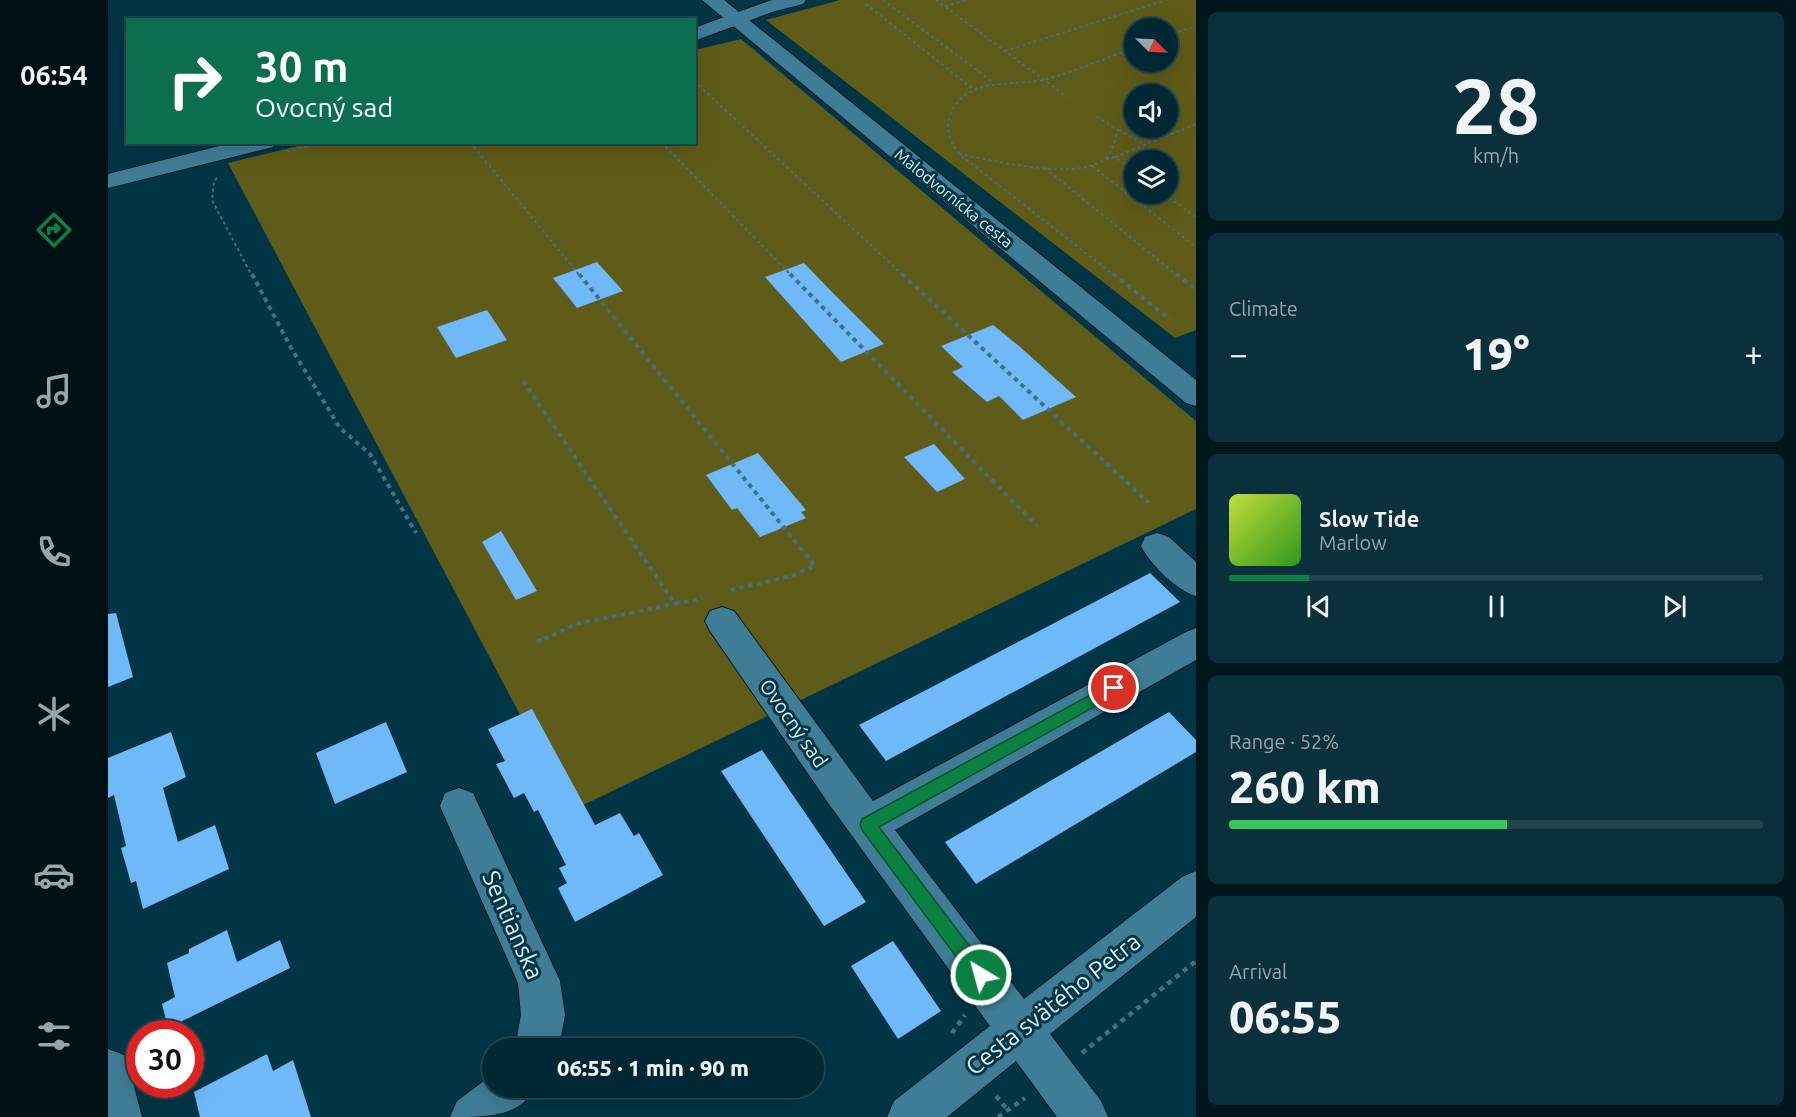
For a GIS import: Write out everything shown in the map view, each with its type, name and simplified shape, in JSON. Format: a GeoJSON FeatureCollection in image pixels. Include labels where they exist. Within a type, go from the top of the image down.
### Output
{"type":"FeatureCollection","features":[{"type":"Feature","properties":{"kind":"street","name":"Malodvornícka cesta"},"geometry":{"type":"LineString","coordinates":[[712,0],[734,10],[1196,396]]}},
{"type":"Feature","properties":{"kind":"street"},"geometry":{"type":"LineString","coordinates":[[696,34],[734,10],[768,7],[796,0]]}},
{"type":"Feature","properties":{"kind":"street"},"geometry":{"type":"LineString","coordinates":[[108,181],[276,147]]}},
{"type":"Feature","properties":{"kind":"street"},"geometry":{"type":"LineString","coordinates":[[1157,546],[1196,583]]}},
{"type":"Feature","properties":{"kind":"street","name":"Ovocný sad"},"geometry":{"type":"LineString","coordinates":[[718,603],[868,825],[1085,1117]]}},
{"type":"Feature","properties":{"kind":"street"},"geometry":{"type":"LineString","coordinates":[[868,825],[1196,643]]}},
{"type":"Feature","properties":{"kind":"street","name":"Sentianska"},"geometry":{"type":"LineString","coordinates":[[459,806],[539,981],[544,1004],[544,1030],[541,1038]]}},
{"type":"Feature","properties":{"kind":"street","name":"Cesta svätého Petra"},"geometry":{"type":"LineString","coordinates":[[910,1117],[1196,891]]}},
{"type":"Feature","properties":{"kind":"street"},"geometry":{"type":"LineString","coordinates":[[108,1071],[118,1117]]}},
{"type":"Feature","properties":{"kind":"street"},"geometry":{"type":"LineString","coordinates":[[473,1117],[499,1098]]}},
{"type":"Feature","properties":{"kind":"path"},"geometry":{"type":"LineString","coordinates":[[883,0],[994,83]]}},
{"type":"Feature","properties":{"kind":"path"},"geometry":{"type":"LineString","coordinates":[[936,0],[1067,97]]}},
{"type":"Feature","properties":{"kind":"path"},"geometry":{"type":"LineString","coordinates":[[945,6],[966,0]]}},
{"type":"Feature","properties":{"kind":"path"},"geometry":{"type":"LineString","coordinates":[[1005,51],[1166,0]]}},
{"type":"Feature","properties":{"kind":"path"},"geometry":{"type":"LineString","coordinates":[[866,4],[973,89]]}},
{"type":"Feature","properties":{"kind":"path"},"geometry":{"type":"LineString","coordinates":[[1178,32],[1196,26]]}},
{"type":"Feature","properties":{"kind":"path"},"geometry":{"type":"LineString","coordinates":[[1124,52],[1044,80],[994,83],[973,89],[952,107],[948,120],[948,140],[959,154],[1170,320]]}},
{"type":"Feature","properties":{"kind":"path"},"geometry":{"type":"LineString","coordinates":[[696,83],[1149,503]]}},
{"type":"Feature","properties":{"kind":"path"},"geometry":{"type":"LineString","coordinates":[[1094,114],[1145,145]]}},
{"type":"Feature","properties":{"kind":"path"},"geometry":{"type":"LineString","coordinates":[[959,154],[1043,167],[1086,170],[1106,159],[1115,158],[1196,124]]}},
{"type":"Feature","properties":{"kind":"path"},"geometry":{"type":"LineString","coordinates":[[1106,159],[1118,130]]}},
{"type":"Feature","properties":{"kind":"path"},"geometry":{"type":"LineString","coordinates":[[276,147],[305,144]]}},
{"type":"Feature","properties":{"kind":"path"},"geometry":{"type":"LineString","coordinates":[[472,144],[550,237],[815,566],[718,603],[675,604],[609,616],[576,624],[537,642]]}},
{"type":"Feature","properties":{"kind":"path"},"geometry":{"type":"LineString","coordinates":[[663,144],[1037,526]]}},
{"type":"Feature","properties":{"kind":"path"},"geometry":{"type":"LineString","coordinates":[[1115,158],[1124,164]]}},
{"type":"Feature","properties":{"kind":"path"},"geometry":{"type":"LineString","coordinates":[[1092,166],[1196,247]]}},
{"type":"Feature","properties":{"kind":"path"},"geometry":{"type":"LineString","coordinates":[[1043,167],[1196,290]]}},
{"type":"Feature","properties":{"kind":"path"},"geometry":{"type":"LineString","coordinates":[[222,173],[214,180],[212,200],[291,348],[340,428],[370,454],[416,533]]}},
{"type":"Feature","properties":{"kind":"path"},"geometry":{"type":"LineString","coordinates":[[1178,204],[1196,217]]}},
{"type":"Feature","properties":{"kind":"path"},"geometry":{"type":"LineString","coordinates":[[523,381],[675,604]]}},
{"type":"Feature","properties":{"kind":"path"},"geometry":{"type":"LineString","coordinates":[[1075,1058],[1196,961]]}},
{"type":"Feature","properties":{"kind":"path"},"geometry":{"type":"LineString","coordinates":[[991,1089],[1007,1109]]}},
{"type":"Feature","properties":{"kind":"path"},"geometry":{"type":"LineString","coordinates":[[998,1117],[1036,1092]]}},
{"type":"Feature","properties":{"kind":"shaded area"},"geometry":{"type":"Polygon","coordinates":[[[840,0],[1196,0],[1196,330],[1175,338],[766,20],[840,0]]]}},
{"type":"Feature","properties":{"kind":"shaded area"},"geometry":{"type":"Polygon","coordinates":[[[741,39],[1196,421],[1196,509],[571,811],[228,163],[306,144],[696,144],[696,50],[741,39]]]}},
{"type":"Feature","properties":{"kind":"building"},"geometry":{"type":"Polygon","coordinates":[[[597,262],[623,291],[577,308],[553,278],[597,262]]]}},
{"type":"Feature","properties":{"kind":"building"},"geometry":{"type":"Polygon","coordinates":[[[804,263],[884,344],[841,362],[765,277],[804,263]]]}},
{"type":"Feature","properties":{"kind":"building"},"geometry":{"type":"Polygon","coordinates":[[[487,310],[507,340],[456,358],[437,327],[487,310]]]}},
{"type":"Feature","properties":{"kind":"building"},"geometry":{"type":"Polygon","coordinates":[[[993,325],[1076,397],[1023,420],[999,396],[987,402],[952,372],[963,367],[941,346],[993,325]]]}},
{"type":"Feature","properties":{"kind":"building"},"geometry":{"type":"Polygon","coordinates":[[[934,444],[965,479],[937,492],[904,457],[934,444]]]}},
{"type":"Feature","properties":{"kind":"building"},"geometry":{"type":"Polygon","coordinates":[[[758,453],[806,510],[801,512],[806,518],[760,537],[737,508],[732,510],[706,475],[758,453]]]}},
{"type":"Feature","properties":{"kind":"building"},"geometry":{"type":"Polygon","coordinates":[[[501,531],[537,591],[516,600],[482,542],[501,531]]]}},
{"type":"Feature","properties":{"kind":"building"},"geometry":{"type":"Polygon","coordinates":[[[1150,573],[1180,602],[886,761],[859,725],[1150,573]]]}},
{"type":"Feature","properties":{"kind":"building"},"geometry":{"type":"Polygon","coordinates":[[[116,613],[133,677],[108,687],[108,614],[116,613]]]}},
{"type":"Feature","properties":{"kind":"building"},"geometry":{"type":"Polygon","coordinates":[[[532,709],[595,825],[620,813],[634,836],[639,833],[663,875],[575,922],[558,888],[567,883],[559,868],[566,865],[538,810],[534,812],[524,793],[514,798],[496,764],[505,761],[488,729],[532,709]]]}},
{"type":"Feature","properties":{"kind":"building"},"geometry":{"type":"Polygon","coordinates":[[[1169,712],[1196,740],[1196,752],[976,884],[945,842],[1169,712]]]}},
{"type":"Feature","properties":{"kind":"building"},"geometry":{"type":"Polygon","coordinates":[[[386,722],[407,772],[335,804],[316,753],[386,722]]]}},
{"type":"Feature","properties":{"kind":"building"},"geometry":{"type":"Polygon","coordinates":[[[171,732],[186,777],[163,788],[178,842],[215,825],[229,869],[143,909],[136,881],[131,883],[121,848],[126,846],[114,795],[108,798],[108,758],[171,732]]]}},
{"type":"Feature","properties":{"kind":"building"},"geometry":{"type":"Polygon","coordinates":[[[762,750],[866,902],[824,926],[721,771],[762,750]]]}},
{"type":"Feature","properties":{"kind":"building"},"geometry":{"type":"Polygon","coordinates":[[[227,930],[237,962],[280,940],[290,968],[184,1020],[166,1020],[162,1004],[175,997],[167,963],[189,953],[189,949],[227,930]]]}},
{"type":"Feature","properties":{"kind":"building"},"geometry":{"type":"Polygon","coordinates":[[[893,941],[941,1011],[898,1039],[851,966],[893,941]]]}},
{"type":"Feature","properties":{"kind":"building"},"geometry":{"type":"Polygon","coordinates":[[[267,1054],[273,1071],[293,1060],[311,1117],[200,1117],[195,1098],[204,1098],[204,1087],[267,1054]]]}},
{"type":"Feature","properties":{"kind":"route"},"geometry":{"type":"LineString","coordinates":[[981,975],[868,825],[1114,688]]}}]}
